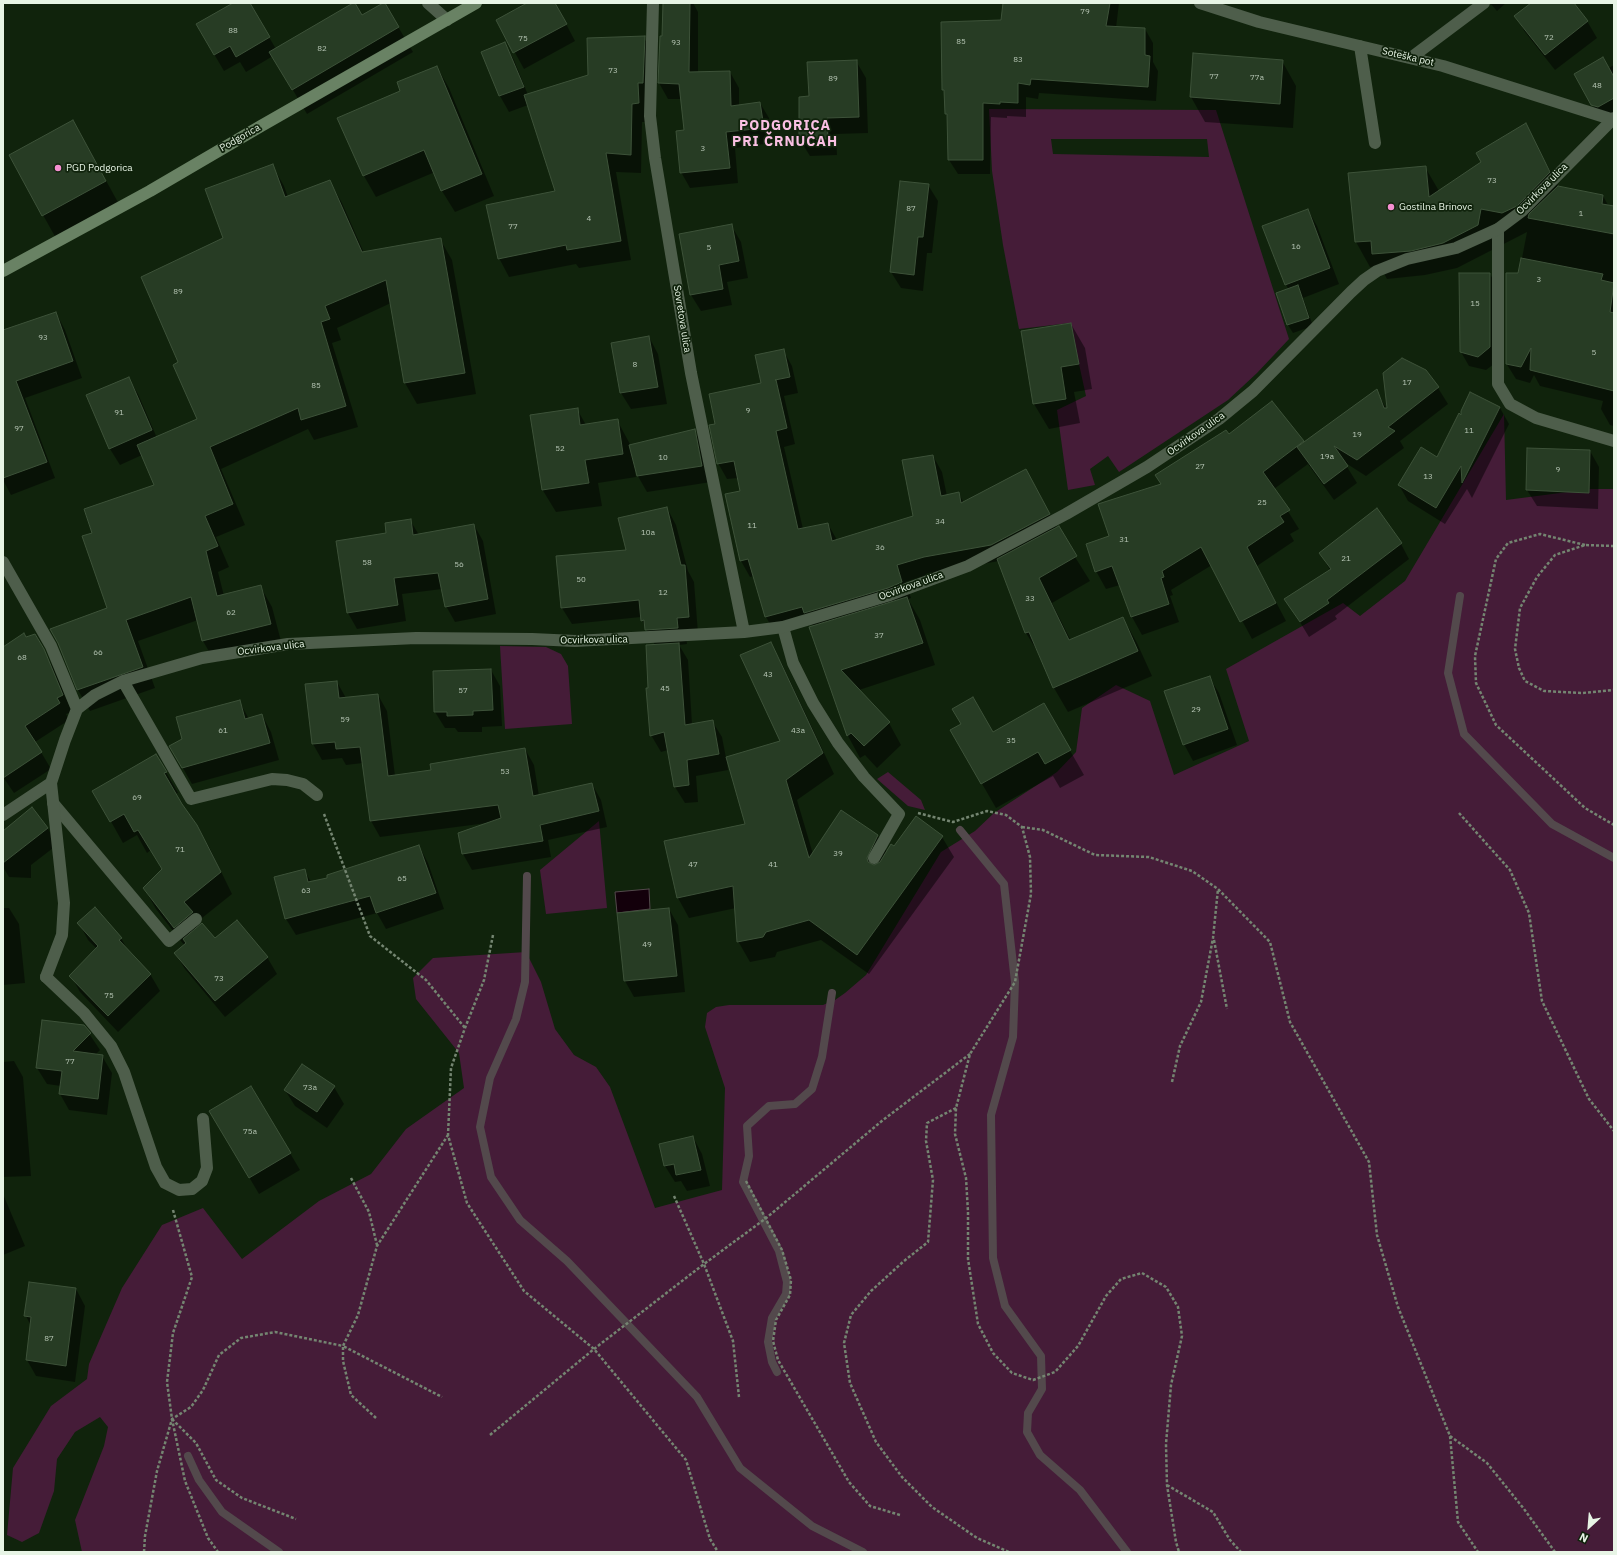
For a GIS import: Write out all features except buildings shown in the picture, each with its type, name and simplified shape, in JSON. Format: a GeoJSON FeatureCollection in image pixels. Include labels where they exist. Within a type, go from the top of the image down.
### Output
{"type":"FeatureCollection","features":[{"type":"Feature","properties":{"kind":"main road","name":"Podgorica"},"geometry":{"type":"LineString","coordinates":[[3,271],[150,191],[476,3]]}},
{"type":"Feature","properties":{"kind":"street"},"geometry":{"type":"LineString","coordinates":[[428,3],[447,20]]}},
{"type":"Feature","properties":{"kind":"street","name":"Sovretova ulica"},"geometry":{"type":"LineString","coordinates":[[653,3],[650,116],[656,158],[691,373],[744,632]]}},
{"type":"Feature","properties":{"kind":"street","name":"Soteška pot"},"geometry":{"type":"LineString","coordinates":[[1200,3],[1259,22],[1412,57],[1613,119]]}},
{"type":"Feature","properties":{"kind":"street"},"geometry":{"type":"LineString","coordinates":[[1412,57],[1484,3]]}},
{"type":"Feature","properties":{"kind":"street"},"geometry":{"type":"LineString","coordinates":[[1360,46],[1375,143]]}},
{"type":"Feature","properties":{"kind":"street","name":"Ocvirkova ulica"},"geometry":{"type":"LineString","coordinates":[[77,709],[95,695],[123,681],[202,658],[288,644],[416,638],[575,641],[744,632],[782,627],[890,595],[968,566],[1066,514],[1146,467],[1219,419],[1253,391],[1364,280],[1377,271],[1407,259],[1456,248],[1498,229],[1522,211],[1613,119]]}},
{"type":"Feature","properties":{"kind":"street"},"geometry":{"type":"LineString","coordinates":[[1498,229],[1498,384],[1510,404],[1536,418],[1614,441]]}},
{"type":"Feature","properties":{"kind":"street"},"geometry":{"type":"LineString","coordinates":[[3,562],[51,646],[77,709],[51,783],[64,903],[62,935],[46,977],[84,1013],[111,1046],[124,1072],[156,1167],[165,1183],[179,1190],[192,1189],[202,1181],[207,1168],[203,1119]]}},
{"type":"Feature","properties":{"kind":"street"},"geometry":{"type":"LineString","coordinates":[[782,627],[793,663],[813,703],[838,743],[860,771],[899,814],[874,858]]}},
{"type":"Feature","properties":{"kind":"street"},"geometry":{"type":"LineString","coordinates":[[123,681],[191,799],[272,779],[286,780],[303,784],[318,795]]}},
{"type":"Feature","properties":{"kind":"street"},"geometry":{"type":"LineString","coordinates":[[3,815],[51,783]]}},
{"type":"Feature","properties":{"kind":"street"},"geometry":{"type":"LineString","coordinates":[[53,803],[169,941],[196,919]]}},
{"type":"Feature","properties":{"kind":"path"},"geometry":{"type":"LineString","coordinates":[[1614,546],[1585,545],[1540,534],[1508,543],[1496,559],[1475,656],[1476,683],[1496,725],[1585,808],[1614,825]]}},
{"type":"Feature","properties":{"kind":"path"},"geometry":{"type":"LineString","coordinates":[[1585,545],[1555,555],[1537,576],[1520,608],[1515,649],[1519,668],[1525,680],[1544,691],[1582,693],[1614,690]]}},
{"type":"Feature","properties":{"kind":"path"},"geometry":{"type":"LineString","coordinates":[[318,795],[370,936],[426,980],[465,1028]]}},
{"type":"Feature","properties":{"kind":"path"},"geometry":{"type":"LineString","coordinates":[[899,814],[916,813],[954,822],[987,811],[1006,815],[1022,827],[1043,830],[1095,854],[1149,857],[1185,868],[1192,871],[1218,889],[1270,942],[1290,1022],[1369,1162],[1377,1235],[1398,1307],[1450,1436],[1458,1522],[1478,1552]]}},
{"type":"Feature","properties":{"kind":"path"},"geometry":{"type":"LineString","coordinates":[[1459,813],[1510,870],[1529,913],[1542,1001],[1589,1099],[1614,1131]]}},
{"type":"Feature","properties":{"kind":"path"},"geometry":{"type":"LineString","coordinates":[[1022,827],[1030,857],[1031,894],[1015,982],[970,1054],[956,1108],[955,1134],[966,1178],[968,1259],[978,1324],[993,1353],[1012,1373],[1034,1380],[1055,1372],[1078,1346],[1106,1296],[1121,1279],[1142,1273],[1166,1287],[1178,1307],[1182,1336],[1171,1385],[1166,1444],[1167,1485],[1179,1552]]}},
{"type":"Feature","properties":{"kind":"path"},"geometry":{"type":"LineString","coordinates":[[1172,1082],[1180,1046],[1201,1002],[1214,938],[1218,889]]}},
{"type":"Feature","properties":{"kind":"path"},"geometry":{"type":"LineString","coordinates":[[493,935],[484,980],[451,1068],[448,1135],[467,1203],[524,1291],[594,1349],[686,1460],[710,1539],[718,1552]]}},
{"type":"Feature","properties":{"kind":"path"},"geometry":{"type":"LineString","coordinates":[[1214,938],[1227,1009]]}},
{"type":"Feature","properties":{"kind":"path"},"geometry":{"type":"LineString","coordinates":[[490,1435],[594,1349],[765,1219],[883,1120],[970,1054]]}},
{"type":"Feature","properties":{"kind":"path"},"geometry":{"type":"LineString","coordinates":[[956,1108],[927,1123],[926,1142],[933,1180],[928,1242],[870,1291],[851,1315],[844,1343],[850,1383],[876,1442],[902,1477],[932,1507],[977,1538],[1009,1552]]}},
{"type":"Feature","properties":{"kind":"path"},"geometry":{"type":"LineString","coordinates":[[376,1418],[351,1395],[343,1361],[344,1346],[358,1314],[378,1246],[448,1135]]}},
{"type":"Feature","properties":{"kind":"path"},"geometry":{"type":"LineString","coordinates":[[352,1178],[369,1212],[378,1246]]}},
{"type":"Feature","properties":{"kind":"path"},"geometry":{"type":"LineString","coordinates":[[746,1181],[782,1250],[791,1280],[790,1295],[776,1320],[773,1341],[778,1360],[849,1482],[870,1506],[900,1515]]}},
{"type":"Feature","properties":{"kind":"path"},"geometry":{"type":"LineString","coordinates":[[165,1183],[192,1277],[173,1333],[168,1382],[172,1419],[185,1481],[208,1538],[218,1552]]}},
{"type":"Feature","properties":{"kind":"path"},"geometry":{"type":"LineString","coordinates":[[674,1196],[704,1264],[732,1341],[739,1397]]}},
{"type":"Feature","properties":{"kind":"path"},"geometry":{"type":"LineString","coordinates":[[144,1552],[145,1536],[157,1471],[172,1419],[191,1406],[203,1390],[219,1355],[241,1338],[275,1332],[344,1346],[442,1397]]}},
{"type":"Feature","properties":{"kind":"path"},"geometry":{"type":"LineString","coordinates":[[172,1419],[196,1443],[216,1480],[242,1498],[296,1519]]}},
{"type":"Feature","properties":{"kind":"path"},"geometry":{"type":"LineString","coordinates":[[1450,1436],[1488,1463],[1555,1552]]}},
{"type":"Feature","properties":{"kind":"path"},"geometry":{"type":"LineString","coordinates":[[1167,1485],[1213,1512],[1230,1540],[1241,1552]]}},
{"type":"Feature","properties":{"kind":"shaded area"},"geometry":{"type":"Polygon","coordinates":[[[989,109],[1216,110],[1289,339],[1257,373],[1228,400],[1119,472],[1108,456],[1090,469],[1095,485],[1068,490],[1057,410],[1086,396],[1070,323],[1019,329],[1003,245],[992,171],[989,109]],[[1051,139],[1053,154],[1209,157],[1207,139],[1051,139]]]}},
{"type":"Feature","properties":{"kind":"shaded area"},"geometry":{"type":"Polygon","coordinates":[[[1504,414],[1506,500],[1591,489],[1614,489],[1614,1552],[82,1552],[75,1520],[104,1446],[108,1427],[100,1417],[75,1432],[57,1459],[54,1491],[39,1533],[22,1542],[7,1535],[13,1468],[51,1406],[87,1379],[89,1364],[122,1288],[162,1225],[203,1208],[242,1259],[319,1201],[371,1174],[406,1129],[464,1088],[459,1053],[416,999],[413,978],[433,958],[526,952],[541,982],[555,1029],[574,1055],[596,1067],[610,1087],[655,1208],[722,1190],[725,1088],[705,1027],[707,1013],[716,1007],[729,1005],[823,1005],[835,1000],[845,993],[866,975],[941,852],[975,831],[994,813],[1057,772],[1076,752],[1082,708],[1116,685],[1150,701],[1174,775],[1249,741],[1226,669],[1343,603],[1360,616],[1405,581],[1504,414]]]}},
{"type":"Feature","properties":{"kind":"shaded area"},"geometry":{"type":"Polygon","coordinates":[[[500,646],[546,647],[561,654],[568,666],[572,724],[505,729],[500,646]]]}},
{"type":"Feature","properties":{"kind":"shaded area"},"geometry":{"type":"Polygon","coordinates":[[[888,772],[921,800],[925,810],[908,806],[877,779],[888,772]]]}},
{"type":"Feature","properties":{"kind":"shaded area"},"geometry":{"type":"Polygon","coordinates":[[[599,821],[607,908],[546,914],[540,870],[599,821]]]}},
{"type":"Feature","properties":{"kind":"shaded area"},"geometry":{"type":"Polygon","coordinates":[[[649,889],[650,909],[617,913],[615,892],[649,889]]]}},
{"type":"Feature","properties":{"kind":"waterway"},"geometry":{"type":"LineString","coordinates":[[1460,596],[1448,673],[1464,734],[1552,824],[1614,858]]}},
{"type":"Feature","properties":{"kind":"waterway"},"geometry":{"type":"LineString","coordinates":[[960,830],[1004,884],[1015,982],[1013,1037],[991,1115],[993,1258],[1005,1306],[1041,1356],[1042,1389],[1028,1413],[1027,1432],[1040,1455],[1080,1490],[1127,1552]]}},
{"type":"Feature","properties":{"kind":"waterway"},"geometry":{"type":"LineString","coordinates":[[527,876],[525,982],[516,1019],[490,1078],[480,1127],[491,1177],[520,1220],[567,1261],[697,1397],[740,1468],[812,1526],[863,1552]]}},
{"type":"Feature","properties":{"kind":"waterway"},"geometry":{"type":"LineString","coordinates":[[777,1372],[772,1362],[768,1342],[772,1318],[786,1294],[787,1282],[779,1251],[743,1182],[749,1156],[747,1126],[769,1106],[795,1104],[812,1089],[822,1057],[832,993]]}},
{"type":"Feature","properties":{"kind":"waterway"},"geometry":{"type":"LineString","coordinates":[[188,1456],[199,1480],[222,1512],[279,1552]]}},
{"type":"Feature","properties":{"kind":"place","name":"PGD Podgorica"},"geometry":{"type":"Point","coordinates":[58,168]}},
{"type":"Feature","properties":{"kind":"place","name":"Gostilna Brinovc"},"geometry":{"type":"Point","coordinates":[1391,207]}},
{"type":"Feature","properties":{"kind":"district","name":"PODGORICA PRI ČRNUČAH"},"geometry":{"type":"Point","coordinates":[785,134]}}]}
